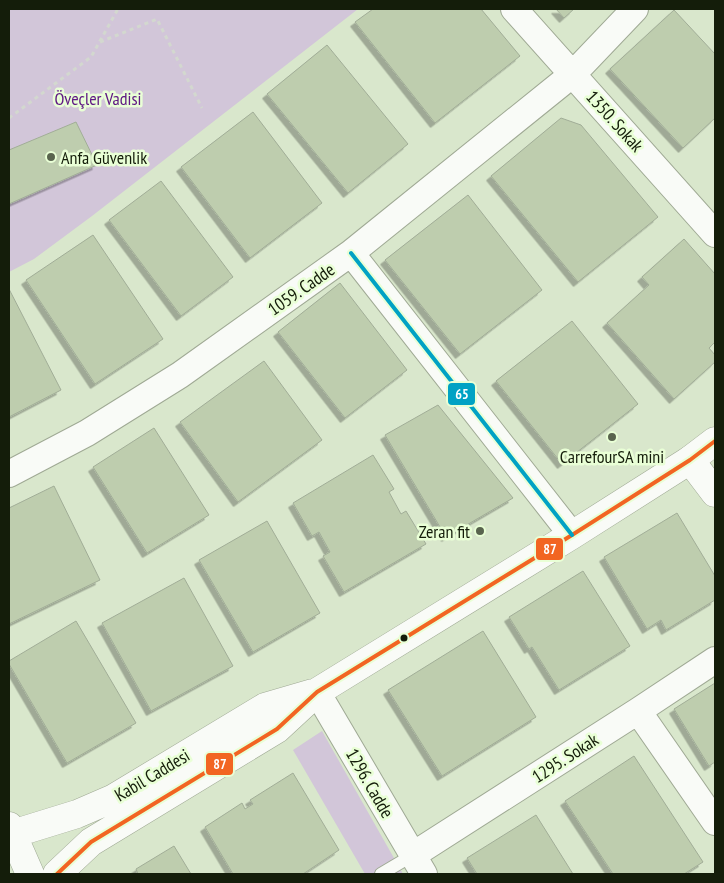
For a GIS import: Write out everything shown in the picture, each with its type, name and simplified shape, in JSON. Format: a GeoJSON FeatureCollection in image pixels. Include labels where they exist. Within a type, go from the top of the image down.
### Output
{"type":"FeatureCollection","features":[{"type":"Feature","properties":{"kind":"main road","name":"Kabil Caddesi"},"geometry":{"type":"LineString","coordinates":[[57,874],[91,842],[277,729],[316,692],[572,535],[690,460],[715,441]]}},
{"type":"Feature","properties":{"kind":"main road"},"geometry":{"type":"LineString","coordinates":[[690,460],[715,493]]}},
{"type":"Feature","properties":{"kind":"main road","name":"Kabil Caddesi"},"geometry":{"type":"LineString","coordinates":[[10,832],[77,814],[114,798],[265,707],[316,692]]}},
{"type":"Feature","properties":{"kind":"main road"},"geometry":{"type":"LineString","coordinates":[[10,832],[30,874]]}},
{"type":"Feature","properties":{"kind":"street","name":"1350. Sokak"},"geometry":{"type":"LineString","coordinates":[[514,9],[715,234]]}},
{"type":"Feature","properties":{"kind":"street","name":"1059. Cadde"},"geometry":{"type":"LineString","coordinates":[[9,474],[87,433],[180,375],[351,253],[573,74],[634,9]]}},
{"type":"Feature","properties":{"kind":"street"},"geometry":{"type":"LineString","coordinates":[[351,253],[572,535]]}},
{"type":"Feature","properties":{"kind":"street","name":"1295. Sokak"},"geometry":{"type":"LineString","coordinates":[[418,865],[638,711],[715,660]]}},
{"type":"Feature","properties":{"kind":"street","name":"1296. Cadde"},"geometry":{"type":"LineString","coordinates":[[316,692],[418,865]]}},
{"type":"Feature","properties":{"kind":"street"},"geometry":{"type":"LineString","coordinates":[[638,711],[715,822]]}},
{"type":"Feature","properties":{"kind":"lane"},"geometry":{"type":"LineString","coordinates":[[381,874],[418,865]]}},
{"type":"Feature","properties":{"kind":"path"},"geometry":{"type":"LineString","coordinates":[[9,118],[92,57],[118,9]]}},
{"type":"Feature","properties":{"kind":"path"},"geometry":{"type":"LineString","coordinates":[[100,42],[157,19],[202,108]]}},
{"type":"Feature","properties":{"kind":"green space","name":"Öveçler Vadisi"},"geometry":{"type":"Polygon","coordinates":[[[9,9],[358,9],[92,216],[34,259],[9,272],[9,9]]]}},
{"type":"Feature","properties":{"kind":"green space"},"geometry":{"type":"Polygon","coordinates":[[[322,731],[403,874],[365,874],[293,750],[322,731]]]}},
{"type":"Feature","properties":{"kind":"building"},"geometry":{"type":"Polygon","coordinates":[[[373,9],[481,9],[520,56],[435,123],[355,22],[373,9]]]}},
{"type":"Feature","properties":{"kind":"building"},"geometry":{"type":"Polygon","coordinates":[[[556,9],[574,9],[564,18],[556,9]]]}},
{"type":"Feature","properties":{"kind":"building"},"geometry":{"type":"Polygon","coordinates":[[[674,10],[715,54],[715,118],[683,148],[610,69],[674,10]]]}},
{"type":"Feature","properties":{"kind":"building"},"geometry":{"type":"Polygon","coordinates":[[[327,45],[408,144],[348,193],[267,94],[327,45]]]}},
{"type":"Feature","properties":{"kind":"building"},"geometry":{"type":"Polygon","coordinates":[[[253,112],[322,203],[250,258],[181,167],[253,112]]]}},
{"type":"Feature","properties":{"kind":"building"},"geometry":{"type":"Polygon","coordinates":[[[561,118],[581,125],[658,217],[578,282],[491,176],[561,118]]]}},
{"type":"Feature","properties":{"kind":"building","name":"Anfa Güvenlik"},"geometry":{"type":"Polygon","coordinates":[[[76,122],[97,165],[9,204],[9,150],[76,122]]]}},
{"type":"Feature","properties":{"kind":"building"},"geometry":{"type":"Polygon","coordinates":[[[161,181],[233,277],[181,316],[109,220],[161,181]]]}},
{"type":"Feature","properties":{"kind":"building"},"geometry":{"type":"Polygon","coordinates":[[[468,195],[542,290],[460,354],[385,260],[468,195]]]}},
{"type":"Feature","properties":{"kind":"building"},"geometry":{"type":"Polygon","coordinates":[[[93,235],[163,339],[95,384],[26,280],[93,235]]]}},
{"type":"Feature","properties":{"kind":"building"},"geometry":{"type":"Polygon","coordinates":[[[684,239],[715,274],[715,342],[709,348],[715,355],[715,362],[674,399],[607,323],[649,285],[642,277],[684,239]]]}},
{"type":"Feature","properties":{"kind":"building"},"geometry":{"type":"Polygon","coordinates":[[[340,283],[407,370],[345,418],[278,332],[340,283]]]}},
{"type":"Feature","properties":{"kind":"building"},"geometry":{"type":"Polygon","coordinates":[[[9,289],[61,390],[9,417],[9,289]]]}},
{"type":"Feature","properties":{"kind":"building"},"geometry":{"type":"Polygon","coordinates":[[[572,321],[638,404],[562,464],[496,381],[572,321]]]}},
{"type":"Feature","properties":{"kind":"building"},"geometry":{"type":"Polygon","coordinates":[[[264,361],[322,440],[238,502],[180,422],[264,361]]]}},
{"type":"Feature","properties":{"kind":"building"},"geometry":{"type":"Polygon","coordinates":[[[438,405],[513,498],[446,537],[385,435],[438,405]]]}},
{"type":"Feature","properties":{"kind":"building"},"geometry":{"type":"Polygon","coordinates":[[[154,428],[209,515],[147,553],[93,467],[154,428]]]}},
{"type":"Feature","properties":{"kind":"building"},"geometry":{"type":"Polygon","coordinates":[[[373,455],[394,489],[389,492],[401,514],[406,511],[426,544],[344,592],[323,556],[330,552],[319,532],[312,536],[293,503],[373,455]]]}},
{"type":"Feature","properties":{"kind":"building"},"geometry":{"type":"Polygon","coordinates":[[[54,486],[100,580],[9,624],[9,508],[54,486]]]}},
{"type":"Feature","properties":{"kind":"building"},"geometry":{"type":"Polygon","coordinates":[[[677,513],[715,576],[715,600],[666,630],[661,620],[647,629],[604,557],[677,513]]]}},
{"type":"Feature","properties":{"kind":"building"},"geometry":{"type":"Polygon","coordinates":[[[267,521],[320,613],[253,652],[199,560],[267,521]]]}},
{"type":"Feature","properties":{"kind":"building"},"geometry":{"type":"Polygon","coordinates":[[[583,571],[630,646],[559,690],[532,647],[529,649],[509,617],[583,571]]]}},
{"type":"Feature","properties":{"kind":"building"},"geometry":{"type":"Polygon","coordinates":[[[184,578],[233,666],[151,711],[102,623],[184,578]]]}},
{"type":"Feature","properties":{"kind":"building"},"geometry":{"type":"Polygon","coordinates":[[[76,621],[136,723],[67,763],[9,661],[76,621]]]}},
{"type":"Feature","properties":{"kind":"building"},"geometry":{"type":"Polygon","coordinates":[[[483,631],[536,717],[442,776],[388,690],[483,631]]]}},
{"type":"Feature","properties":{"kind":"building"},"geometry":{"type":"Polygon","coordinates":[[[715,683],[715,762],[709,766],[674,709],[715,683]]]}},
{"type":"Feature","properties":{"kind":"building"},"geometry":{"type":"Polygon","coordinates":[[[634,756],[703,862],[684,874],[613,874],[565,801],[634,756]]]}},
{"type":"Feature","properties":{"kind":"building"},"geometry":{"type":"Polygon","coordinates":[[[293,773],[339,850],[303,874],[233,874],[205,827],[242,803],[245,809],[253,804],[250,800],[293,773]]]}},
{"type":"Feature","properties":{"kind":"building"},"geometry":{"type":"Polygon","coordinates":[[[536,815],[573,874],[477,874],[467,858],[536,815]]]}},
{"type":"Feature","properties":{"kind":"building"},"geometry":{"type":"Polygon","coordinates":[[[174,846],[191,874],[138,874],[136,869],[174,846]]]}},
{"type":"Feature","properties":{"kind":"transit line","name":"65"},"geometry":{"type":"LineString","coordinates":[[351,253],[572,535]]}},
{"type":"Feature","properties":{"kind":"transit line","name":"87"},"geometry":{"type":"LineString","coordinates":[[57,874],[91,842],[277,729],[317,692],[572,535],[690,460],[715,441]]}},
{"type":"Feature","properties":{"kind":"place","name":"Anfa Güvenlik"},"geometry":{"type":"Point","coordinates":[51,157]}},
{"type":"Feature","properties":{"kind":"place","name":"CarrefourSA mini"},"geometry":{"type":"Point","coordinates":[612,437]}},
{"type":"Feature","properties":{"kind":"place","name":"Zeran fit"},"geometry":{"type":"Point","coordinates":[480,531]}}]}
